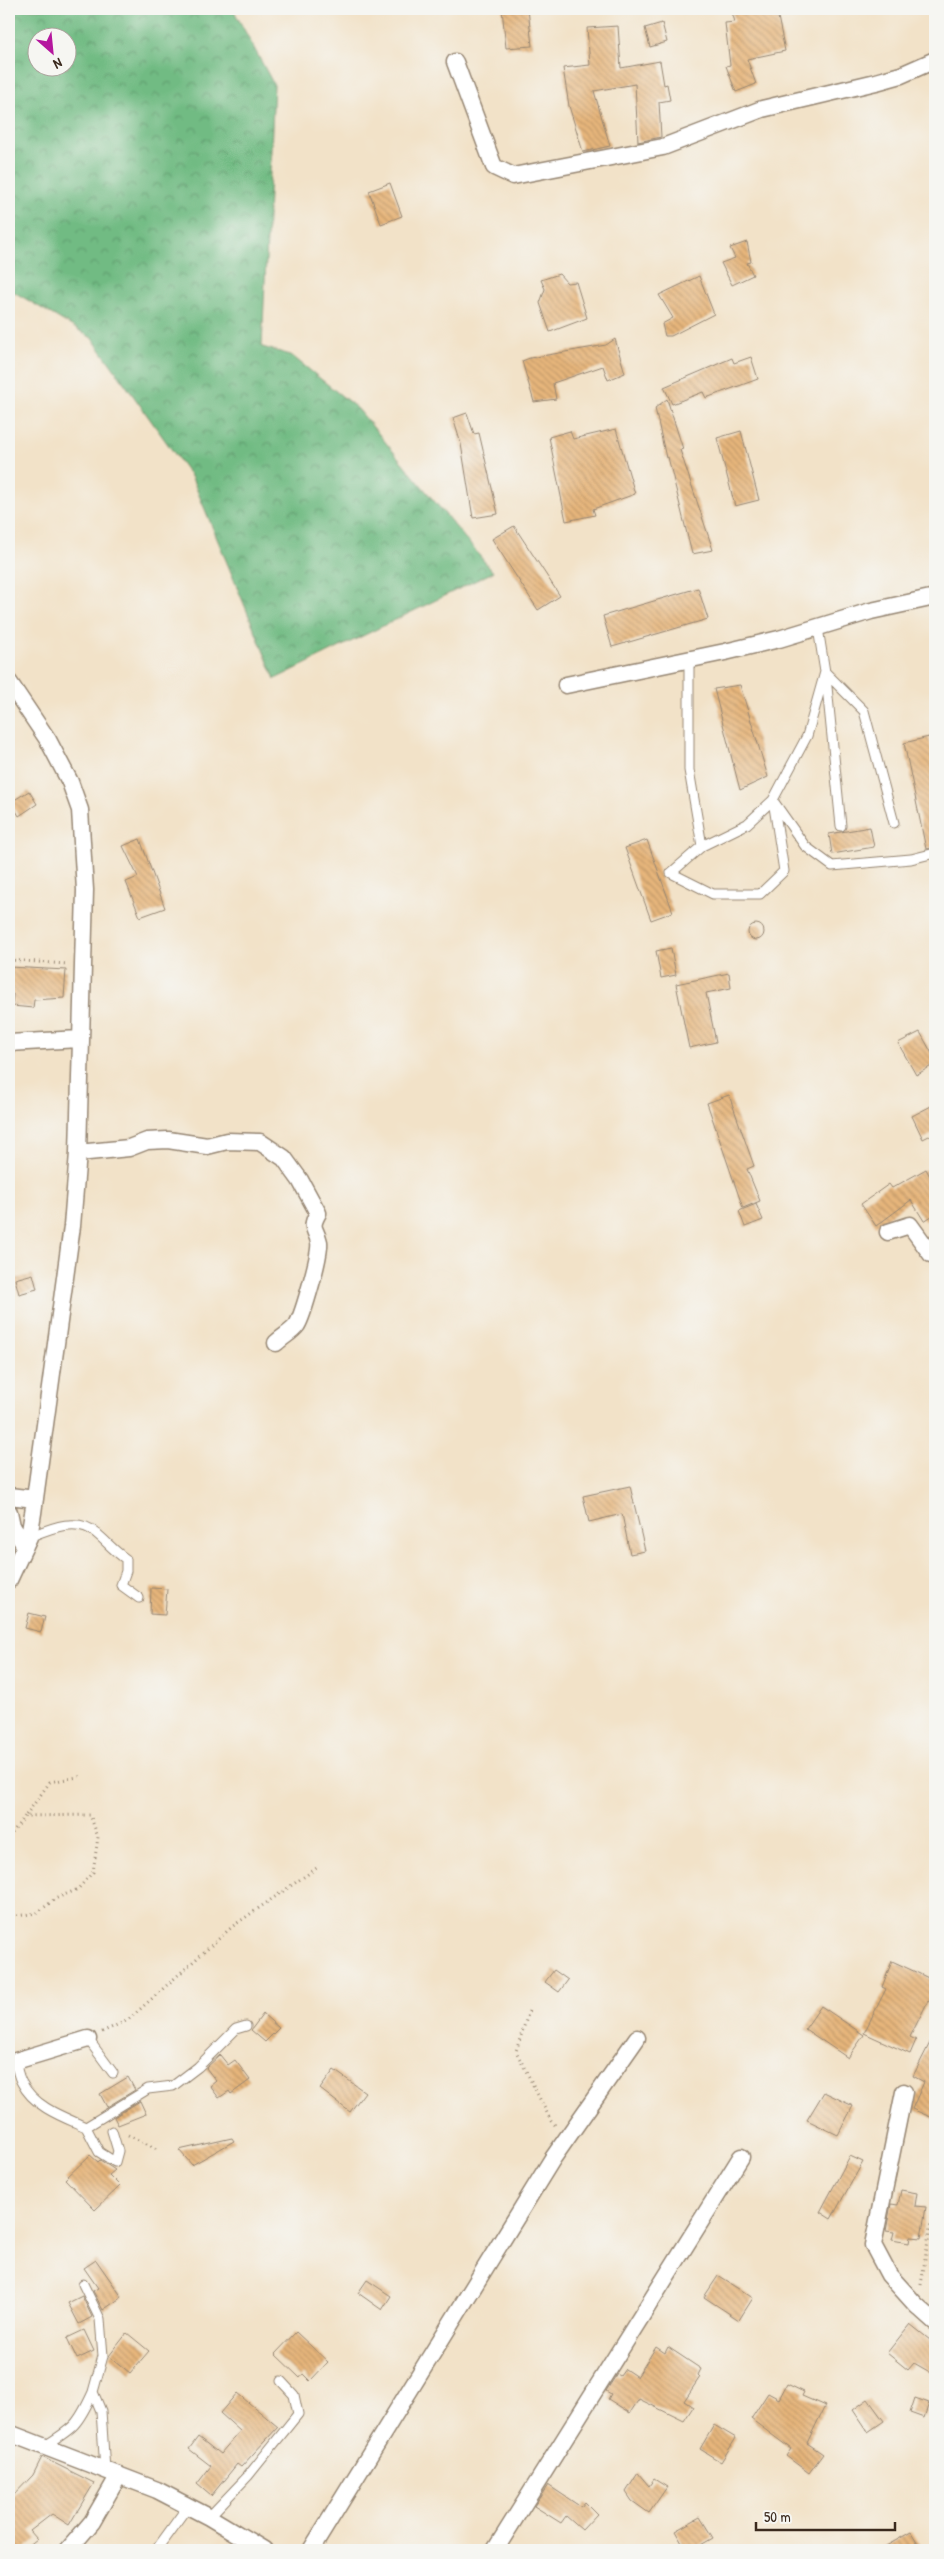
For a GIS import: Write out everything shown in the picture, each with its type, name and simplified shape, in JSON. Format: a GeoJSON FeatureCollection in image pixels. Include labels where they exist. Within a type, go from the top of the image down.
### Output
{"type":"FeatureCollection","features":[{"type":"Feature","properties":{"kind":"street"},"geometry":{"type":"LineString","coordinates":[[455,62],[494,167],[513,176],[663,147],[762,109],[876,82],[935,60]]}},
{"type":"Feature","properties":{"kind":"street"},"geometry":{"type":"LineString","coordinates":[[566,685],[689,660],[818,628],[871,611],[935,597]]}},
{"type":"Feature","properties":{"kind":"street"},"geometry":{"type":"LineString","coordinates":[[9,682],[63,766],[80,810],[85,890],[78,1153],[64,1292],[35,1499],[27,1541],[9,1580]]}},
{"type":"Feature","properties":{"kind":"street"},"geometry":{"type":"LineString","coordinates":[[9,1043],[80,1039]]}},
{"type":"Feature","properties":{"kind":"street"},"geometry":{"type":"LineString","coordinates":[[78,1153],[129,1148],[147,1141],[168,1140],[207,1146],[246,1140],[260,1142],[284,1158],[300,1180],[318,1213],[313,1222],[313,1231],[319,1242],[311,1282],[296,1325],[276,1343]]}},
{"type":"Feature","properties":{"kind":"street"},"geometry":{"type":"LineString","coordinates":[[888,1232],[910,1224],[931,1254],[935,1254]]}},
{"type":"Feature","properties":{"kind":"street"},"geometry":{"type":"LineString","coordinates":[[9,1496],[35,1499]]}},
{"type":"Feature","properties":{"kind":"street"},"geometry":{"type":"LineString","coordinates":[[9,1512],[12,1526],[27,1541]]}},
{"type":"Feature","properties":{"kind":"street"},"geometry":{"type":"LineString","coordinates":[[311,2550],[478,2277],[568,2136],[637,2038]]}},
{"type":"Feature","properties":{"kind":"street"},"geometry":{"type":"LineString","coordinates":[[12,2062],[88,2039]]}},
{"type":"Feature","properties":{"kind":"street"},"geometry":{"type":"LineString","coordinates":[[904,2092],[873,2245],[890,2275],[916,2305],[935,2322]]}},
{"type":"Feature","properties":{"kind":"street"},"geometry":{"type":"LineString","coordinates":[[495,2550],[741,2157]]}},
{"type":"Feature","properties":{"kind":"street"},"geometry":{"type":"LineString","coordinates":[[9,2433],[157,2490],[209,2517],[264,2550]]}},
{"type":"Feature","properties":{"kind":"street"},"geometry":{"type":"LineString","coordinates":[[68,2550],[92,2522],[112,2473]]}},
{"type":"Feature","properties":{"kind":"lane"},"geometry":{"type":"LineString","coordinates":[[818,628],[825,672],[841,826]]}},
{"type":"Feature","properties":{"kind":"lane"},"geometry":{"type":"LineString","coordinates":[[689,660],[689,770],[702,846]]}},
{"type":"Feature","properties":{"kind":"lane"},"geometry":{"type":"LineString","coordinates":[[773,800],[784,871],[760,894],[714,894],[671,873],[702,846],[747,824],[773,800],[807,736],[825,672]]}},
{"type":"Feature","properties":{"kind":"lane"},"geometry":{"type":"LineString","coordinates":[[825,672],[864,711],[894,823]]}},
{"type":"Feature","properties":{"kind":"lane"},"geometry":{"type":"LineString","coordinates":[[773,800],[805,846],[832,866],[911,859],[935,853]]}},
{"type":"Feature","properties":{"kind":"lane"},"geometry":{"type":"LineString","coordinates":[[27,1541],[57,1526],[74,1525],[95,1531],[111,1549],[126,1559],[126,1571],[121,1585],[138,1598]]}},
{"type":"Feature","properties":{"kind":"lane"},"geometry":{"type":"LineString","coordinates":[[86,2126],[148,2089],[173,2086],[198,2067],[236,2029],[246,2026]]}},
{"type":"Feature","properties":{"kind":"lane"},"geometry":{"type":"LineString","coordinates":[[88,2039],[113,2073]]}},
{"type":"Feature","properties":{"kind":"lane"},"geometry":{"type":"LineString","coordinates":[[12,2062],[22,2084],[36,2100],[56,2114],[86,2126],[100,2152],[115,2162],[118,2151],[112,2131]]}},
{"type":"Feature","properties":{"kind":"lane"},"geometry":{"type":"LineString","coordinates":[[42,2447],[64,2434],[80,2421],[93,2392],[103,2356],[100,2319],[84,2284]]}},
{"type":"Feature","properties":{"kind":"lane"},"geometry":{"type":"LineString","coordinates":[[209,2517],[248,2476],[298,2414],[294,2395],[281,2381]]}},
{"type":"Feature","properties":{"kind":"lane"},"geometry":{"type":"LineString","coordinates":[[93,2392],[101,2411],[112,2473]]}},
{"type":"Feature","properties":{"kind":"lane"},"geometry":{"type":"LineString","coordinates":[[156,2550],[188,2506]]}},
{"type":"Feature","properties":{"kind":"path"},"geometry":{"type":"LineString","coordinates":[[9,960],[82,966]]}},
{"type":"Feature","properties":{"kind":"path"},"geometry":{"type":"LineString","coordinates":[[9,1837],[50,1782],[83,1776]]}},
{"type":"Feature","properties":{"kind":"path"},"geometry":{"type":"LineString","coordinates":[[9,1917],[37,1913],[55,1899],[78,1889],[93,1872],[95,1860],[98,1837],[90,1815],[25,1816]]}},
{"type":"Feature","properties":{"kind":"path"},"geometry":{"type":"LineString","coordinates":[[88,2039],[128,2020],[233,1926],[318,1867]]}},
{"type":"Feature","properties":{"kind":"path"},"geometry":{"type":"LineString","coordinates":[[529,2012],[516,2051],[551,2121],[568,2136]]}},
{"type":"Feature","properties":{"kind":"path"},"geometry":{"type":"LineString","coordinates":[[916,2305],[931,2222],[935,2219]]}},
{"type":"Feature","properties":{"kind":"green space"},"geometry":{"type":"Polygon","coordinates":[[[9,9],[233,9],[274,85],[262,347],[291,355],[358,409],[493,572],[275,679],[192,478],[92,338],[9,289],[9,9]]]}},
{"type":"Feature","properties":{"kind":"building"},"geometry":{"type":"Polygon","coordinates":[[[502,9],[528,9],[532,46],[506,48],[502,9]]]}},
{"type":"Feature","properties":{"kind":"building"},"geometry":{"type":"Polygon","coordinates":[[[731,9],[764,9],[766,14],[777,12],[785,51],[747,59],[756,84],[736,92],[726,66],[730,65],[725,23],[735,22],[731,9]]]}},
{"type":"Feature","properties":{"kind":"building"},"geometry":{"type":"Polygon","coordinates":[[[662,23],[667,42],[650,47],[645,28],[662,23]]]}},
{"type":"Feature","properties":{"kind":"building"},"geometry":{"type":"Polygon","coordinates":[[[618,26],[621,68],[660,61],[664,85],[667,84],[670,100],[659,102],[661,137],[638,142],[635,84],[594,91],[610,146],[583,152],[569,106],[563,68],[590,65],[587,28],[618,26]]]}},
{"type":"Feature","properties":{"kind":"building"},"geometry":{"type":"Polygon","coordinates":[[[390,183],[402,216],[381,224],[369,191],[390,183]]]}},
{"type":"Feature","properties":{"kind":"building"},"geometry":{"type":"Polygon","coordinates":[[[747,242],[751,262],[747,263],[753,275],[732,285],[721,263],[735,258],[730,248],[747,242]]]}},
{"type":"Feature","properties":{"kind":"building"},"geometry":{"type":"Polygon","coordinates":[[[559,274],[567,283],[576,282],[587,318],[550,332],[540,303],[545,289],[541,280],[559,274]]]}},
{"type":"Feature","properties":{"kind":"building"},"geometry":{"type":"Polygon","coordinates":[[[699,276],[714,314],[671,336],[665,336],[662,324],[673,318],[659,295],[699,276]]]}},
{"type":"Feature","properties":{"kind":"building"},"geometry":{"type":"Polygon","coordinates":[[[615,339],[625,373],[608,380],[603,366],[553,383],[556,399],[534,402],[522,361],[606,345],[615,339]]]}},
{"type":"Feature","properties":{"kind":"building"},"geometry":{"type":"Polygon","coordinates":[[[751,357],[758,379],[706,398],[703,392],[672,404],[664,387],[732,358],[734,363],[751,357]]]}},
{"type":"Feature","properties":{"kind":"building"},"geometry":{"type":"Polygon","coordinates":[[[667,399],[683,449],[680,450],[713,550],[692,554],[668,457],[666,458],[655,408],[667,399]]]}},
{"type":"Feature","properties":{"kind":"building"},"geometry":{"type":"Polygon","coordinates":[[[467,413],[474,434],[479,433],[498,514],[473,518],[461,444],[453,418],[467,413]]]}},
{"type":"Feature","properties":{"kind":"building"},"geometry":{"type":"Polygon","coordinates":[[[616,429],[635,494],[593,509],[595,515],[566,521],[549,437],[570,431],[573,439],[616,429]]]}},
{"type":"Feature","properties":{"kind":"building"},"geometry":{"type":"Polygon","coordinates":[[[741,431],[759,500],[735,506],[717,438],[741,431]]]}},
{"type":"Feature","properties":{"kind":"building"},"geometry":{"type":"Polygon","coordinates":[[[514,526],[560,596],[538,610],[492,539],[514,526]]]}},
{"type":"Feature","properties":{"kind":"building"},"geometry":{"type":"Polygon","coordinates":[[[698,588],[708,619],[612,647],[603,616],[698,588]]]}},
{"type":"Feature","properties":{"kind":"building"},"geometry":{"type":"Polygon","coordinates":[[[740,685],[768,777],[740,790],[714,689],[740,685]]]}},
{"type":"Feature","properties":{"kind":"building"},"geometry":{"type":"Polygon","coordinates":[[[929,737],[935,767],[935,847],[926,849],[904,743],[929,737]]]}},
{"type":"Feature","properties":{"kind":"building"},"geometry":{"type":"Polygon","coordinates":[[[29,791],[37,804],[19,816],[11,802],[29,791]]]}},
{"type":"Feature","properties":{"kind":"building"},"geometry":{"type":"Polygon","coordinates":[[[870,827],[874,847],[832,854],[829,834],[870,827]]]}},
{"type":"Feature","properties":{"kind":"building"},"geometry":{"type":"Polygon","coordinates":[[[140,839],[165,908],[140,917],[126,882],[138,877],[123,846],[140,839]]]}},
{"type":"Feature","properties":{"kind":"building"},"geometry":{"type":"Polygon","coordinates":[[[647,840],[673,912],[651,920],[625,848],[647,840]]]}},
{"type":"Feature","properties":{"kind":"building"},"geometry":{"type":"Polygon","coordinates":[[[756,924],[764,932],[756,940],[748,932],[756,924]]]}},
{"type":"Feature","properties":{"kind":"building"},"geometry":{"type":"Polygon","coordinates":[[[671,948],[676,975],[661,978],[656,951],[671,948]]]}},
{"type":"Feature","properties":{"kind":"building"},"geometry":{"type":"Polygon","coordinates":[[[9,967],[66,970],[64,998],[34,1000],[33,1008],[12,1006],[13,994],[9,994],[9,967]]]}},
{"type":"Feature","properties":{"kind":"building"},"geometry":{"type":"Polygon","coordinates":[[[729,973],[731,988],[706,993],[716,1042],[689,1048],[676,984],[729,973]]]}},
{"type":"Feature","properties":{"kind":"building"},"geometry":{"type":"Polygon","coordinates":[[[920,1032],[935,1059],[935,1064],[916,1075],[898,1043],[920,1032]]]}},
{"type":"Feature","properties":{"kind":"building"},"geometry":{"type":"Polygon","coordinates":[[[729,1095],[754,1166],[747,1169],[760,1201],[743,1208],[707,1103],[729,1095]]]}},
{"type":"Feature","properties":{"kind":"building"},"geometry":{"type":"Polygon","coordinates":[[[935,1104],[935,1133],[923,1139],[912,1116],[935,1104]]]}},
{"type":"Feature","properties":{"kind":"building"},"geometry":{"type":"Polygon","coordinates":[[[926,1169],[935,1186],[935,1214],[924,1221],[911,1200],[876,1226],[861,1204],[889,1184],[892,1188],[926,1169]]]}},
{"type":"Feature","properties":{"kind":"building"},"geometry":{"type":"Polygon","coordinates":[[[756,1204],[763,1220],[745,1227],[739,1211],[756,1204]]]}},
{"type":"Feature","properties":{"kind":"building"},"geometry":{"type":"Polygon","coordinates":[[[33,1274],[37,1289],[19,1294],[15,1279],[33,1274]]]}},
{"type":"Feature","properties":{"kind":"building"},"geometry":{"type":"Polygon","coordinates":[[[630,1486],[645,1551],[630,1554],[622,1514],[589,1522],[583,1496],[630,1486]]]}},
{"type":"Feature","properties":{"kind":"building"},"geometry":{"type":"Polygon","coordinates":[[[151,1588],[167,1589],[165,1615],[150,1614],[151,1588]]]}},
{"type":"Feature","properties":{"kind":"building"},"geometry":{"type":"Polygon","coordinates":[[[29,1613],[45,1617],[41,1632],[25,1628],[29,1613]]]}},
{"type":"Feature","properties":{"kind":"building"},"geometry":{"type":"Polygon","coordinates":[[[892,1961],[935,1981],[935,2005],[928,2001],[910,2037],[916,2040],[910,2054],[864,2033],[886,1989],[882,1987],[892,1961]]]}},
{"type":"Feature","properties":{"kind":"building"},"geometry":{"type":"Polygon","coordinates":[[[554,1970],[568,1980],[559,1992],[545,1982],[554,1970]]]}},
{"type":"Feature","properties":{"kind":"building"},"geometry":{"type":"Polygon","coordinates":[[[821,2006],[864,2035],[848,2058],[805,2029],[821,2006]]]}},
{"type":"Feature","properties":{"kind":"building"},"geometry":{"type":"Polygon","coordinates":[[[263,2014],[279,2028],[265,2042],[251,2030],[263,2014]]]}},
{"type":"Feature","properties":{"kind":"building"},"geometry":{"type":"Polygon","coordinates":[[[935,2033],[935,2119],[912,2109],[924,2082],[913,2076],[935,2033]]]}},
{"type":"Feature","properties":{"kind":"building"},"geometry":{"type":"Polygon","coordinates":[[[220,2055],[228,2065],[235,2060],[250,2080],[231,2094],[229,2091],[219,2098],[210,2086],[216,2081],[206,2068],[220,2055]]]}},
{"type":"Feature","properties":{"kind":"building"},"geometry":{"type":"Polygon","coordinates":[[[334,2070],[365,2092],[350,2112],[320,2089],[334,2070]]]}},
{"type":"Feature","properties":{"kind":"building"},"geometry":{"type":"Polygon","coordinates":[[[128,2077],[135,2090],[107,2107],[100,2094],[128,2077]]]}},
{"type":"Feature","properties":{"kind":"building"},"geometry":{"type":"Polygon","coordinates":[[[824,2092],[853,2106],[838,2135],[807,2120],[824,2092]]]}},
{"type":"Feature","properties":{"kind":"building"},"geometry":{"type":"Polygon","coordinates":[[[140,2101],[146,2114],[118,2125],[114,2117],[140,2101]]]}},
{"type":"Feature","properties":{"kind":"building"},"geometry":{"type":"Polygon","coordinates":[[[232,2138],[234,2141],[192,2165],[179,2150],[232,2138]]]}},
{"type":"Feature","properties":{"kind":"building"},"geometry":{"type":"Polygon","coordinates":[[[90,2155],[98,2162],[100,2160],[115,2170],[109,2175],[120,2186],[95,2210],[65,2179],[90,2155]]]}},
{"type":"Feature","properties":{"kind":"building"},"geometry":{"type":"Polygon","coordinates":[[[850,2156],[863,2162],[831,2219],[820,2212],[850,2156]]]}},
{"type":"Feature","properties":{"kind":"building"},"geometry":{"type":"Polygon","coordinates":[[[901,2190],[917,2193],[915,2206],[926,2207],[921,2238],[910,2237],[909,2243],[892,2240],[894,2232],[886,2231],[891,2204],[898,2205],[901,2190]]]}},
{"type":"Feature","properties":{"kind":"building"},"geometry":{"type":"Polygon","coordinates":[[[96,2260],[122,2297],[103,2310],[93,2291],[98,2288],[84,2268],[96,2260]]]}},
{"type":"Feature","properties":{"kind":"building"},"geometry":{"type":"Polygon","coordinates":[[[718,2276],[753,2298],[739,2320],[704,2297],[718,2276]]]}},
{"type":"Feature","properties":{"kind":"building"},"geometry":{"type":"Polygon","coordinates":[[[367,2280],[391,2296],[382,2310],[358,2293],[367,2280]]]}},
{"type":"Feature","properties":{"kind":"building"},"geometry":{"type":"Polygon","coordinates":[[[82,2296],[92,2317],[79,2324],[68,2303],[82,2296]]]}},
{"type":"Feature","properties":{"kind":"building"},"geometry":{"type":"Polygon","coordinates":[[[910,2324],[935,2344],[935,2375],[914,2363],[908,2370],[887,2353],[910,2324]]]}},
{"type":"Feature","properties":{"kind":"building"},"geometry":{"type":"Polygon","coordinates":[[[84,2330],[94,2351],[77,2359],[67,2338],[84,2330]]]}},
{"type":"Feature","properties":{"kind":"building"},"geometry":{"type":"Polygon","coordinates":[[[296,2332],[328,2362],[310,2381],[303,2374],[300,2378],[275,2354],[296,2332]]]}},
{"type":"Feature","properties":{"kind":"building"},"geometry":{"type":"Polygon","coordinates":[[[127,2333],[149,2351],[130,2373],[109,2356],[127,2333]]]}},
{"type":"Feature","properties":{"kind":"building"},"geometry":{"type":"Polygon","coordinates":[[[656,2347],[665,2353],[668,2347],[701,2369],[698,2375],[700,2377],[684,2401],[693,2407],[684,2421],[639,2399],[630,2413],[608,2399],[611,2394],[606,2391],[617,2374],[620,2376],[625,2369],[637,2377],[656,2347]]]}},
{"type":"Feature","properties":{"kind":"building"},"geometry":{"type":"Polygon","coordinates":[[[787,2384],[804,2392],[802,2396],[825,2406],[807,2443],[823,2454],[809,2473],[786,2456],[791,2449],[751,2419],[768,2393],[779,2399],[787,2384]]]}},
{"type":"Feature","properties":{"kind":"building"},"geometry":{"type":"Polygon","coordinates":[[[237,2393],[278,2427],[241,2467],[237,2464],[211,2496],[197,2484],[211,2466],[189,2449],[198,2437],[220,2454],[240,2431],[220,2413],[237,2393]]]}},
{"type":"Feature","properties":{"kind":"building"},"geometry":{"type":"Polygon","coordinates":[[[915,2398],[929,2403],[924,2418],[910,2413],[915,2398]]]}},
{"type":"Feature","properties":{"kind":"building"},"geometry":{"type":"Polygon","coordinates":[[[868,2399],[884,2421],[868,2432],[853,2410],[868,2399]]]}},
{"type":"Feature","properties":{"kind":"building"},"geometry":{"type":"Polygon","coordinates":[[[714,2425],[736,2438],[721,2462],[700,2449],[714,2425]]]}},
{"type":"Feature","properties":{"kind":"building"},"geometry":{"type":"Polygon","coordinates":[[[42,2457],[94,2483],[69,2525],[52,2514],[30,2531],[37,2539],[23,2550],[9,2550],[9,2500],[33,2475],[42,2457]]]}},
{"type":"Feature","properties":{"kind":"building"},"geometry":{"type":"Polygon","coordinates":[[[638,2473],[649,2486],[654,2479],[667,2487],[649,2513],[632,2501],[626,2492],[638,2473]]]}},
{"type":"Feature","properties":{"kind":"building"},"geometry":{"type":"Polygon","coordinates":[[[548,2485],[581,2507],[585,2502],[597,2514],[582,2530],[566,2516],[561,2523],[534,2506],[548,2485]]]}},
{"type":"Feature","properties":{"kind":"building"},"geometry":{"type":"Polygon","coordinates":[[[700,2517],[713,2538],[692,2550],[686,2550],[675,2531],[700,2517]]]}},
{"type":"Feature","properties":{"kind":"building"},"geometry":{"type":"Polygon","coordinates":[[[911,2532],[922,2550],[879,2550],[911,2532]]]}}]}
